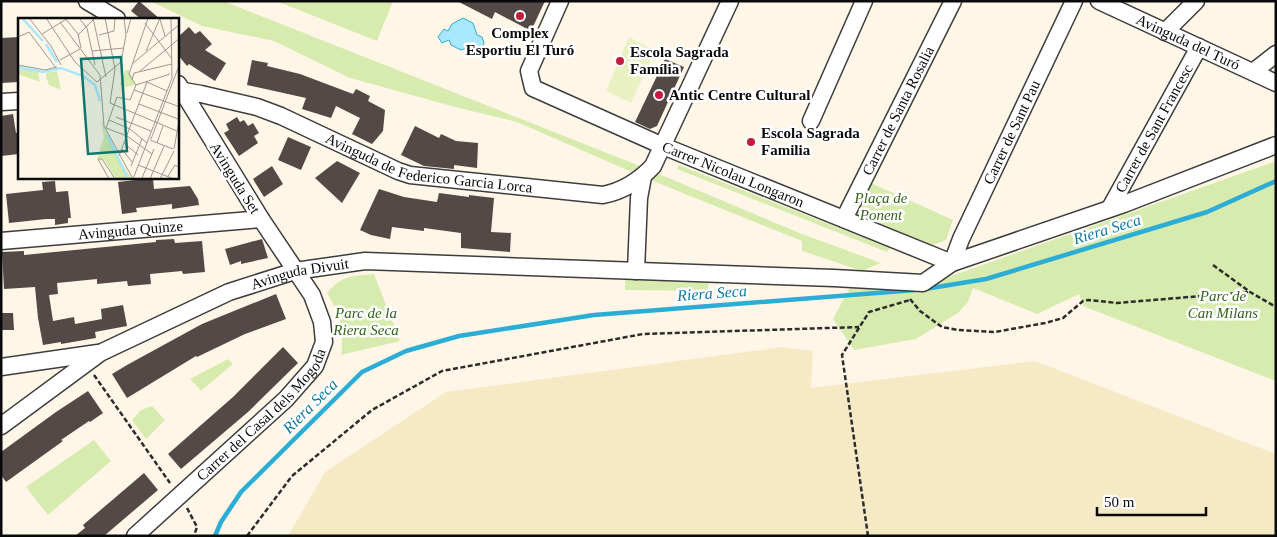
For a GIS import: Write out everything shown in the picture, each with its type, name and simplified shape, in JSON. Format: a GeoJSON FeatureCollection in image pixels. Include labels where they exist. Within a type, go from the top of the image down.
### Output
{"type":"FeatureCollection","features":[{"type":"Feature","properties":{"kind":"street"},"geometry":{"type":"LineString","coordinates":[[87,1],[115,18]]}},
{"type":"Feature","properties":{"kind":"street","name":"Carrer Nicolau Longaron"},"geometry":{"type":"LineString","coordinates":[[560,1],[529,71],[534,88],[663,146],[952,263]]}},
{"type":"Feature","properties":{"kind":"street","name":"Avinguda de Federico Garcia Lorca"},"geometry":{"type":"LineString","coordinates":[[179,88],[257,107],[281,116],[410,175],[603,195],[618,192],[643,177],[653,166],[730,1]]}},
{"type":"Feature","properties":{"kind":"street"},"geometry":{"type":"LineString","coordinates":[[810,121],[864,1]]}},
{"type":"Feature","properties":{"kind":"street","name":"Carrer de Santa Rosalia"},"geometry":{"type":"LineString","coordinates":[[844,219],[953,1]]}},
{"type":"Feature","properties":{"kind":"street","name":"Carrer de Sant Pau"},"geometry":{"type":"LineString","coordinates":[[952,263],[961,239],[1074,1]]}},
{"type":"Feature","properties":{"kind":"street","name":"Avinguda del Turó"},"geometry":{"type":"LineString","coordinates":[[1099,1],[1276,83]]}},
{"type":"Feature","properties":{"kind":"street"},"geometry":{"type":"LineString","coordinates":[[1165,32],[1196,1]]}},
{"type":"Feature","properties":{"kind":"street","name":"Carrer de Sant Francesc"},"geometry":{"type":"LineString","coordinates":[[1110,208],[1199,47]]}},
{"type":"Feature","properties":{"kind":"street"},"geometry":{"type":"LineString","coordinates":[[1252,72],[1276,54]]}},
{"type":"Feature","properties":{"kind":"street","name":"Avinguda Set"},"geometry":{"type":"LineString","coordinates":[[179,88],[295,271]]}},
{"type":"Feature","properties":{"kind":"street"},"geometry":{"type":"LineString","coordinates":[[1,102],[18,101]]}},
{"type":"Feature","properties":{"kind":"street"},"geometry":{"type":"LineString","coordinates":[[923,283],[952,263],[1110,208],[1276,145]]}},
{"type":"Feature","properties":{"kind":"street"},"geometry":{"type":"LineString","coordinates":[[636,271],[639,198],[643,177]]}},
{"type":"Feature","properties":{"kind":"street","name":"Avinguda Quinze"},"geometry":{"type":"LineString","coordinates":[[1,241],[261,219]]}},
{"type":"Feature","properties":{"kind":"street","name":"Avinguda Divuit"},"geometry":{"type":"LineString","coordinates":[[1,426],[100,353],[229,292],[295,271],[365,261],[923,283]]}},
{"type":"Feature","properties":{"kind":"street","name":"Carrer del Casal dels Mogoda"},"geometry":{"type":"LineString","coordinates":[[135,536],[286,399],[316,366],[324,342],[322,322],[312,295],[295,271]]}},
{"type":"Feature","properties":{"kind":"street"},"geometry":{"type":"LineString","coordinates":[[1,367],[100,353]]}},
{"type":"Feature","properties":{"kind":"path"},"geometry":{"type":"LineString","coordinates":[[1212,265],[1250,292],[1276,307]]}},
{"type":"Feature","properties":{"kind":"path"},"geometry":{"type":"LineString","coordinates":[[868,536],[842,355],[869,312],[910,300],[923,283]]}},
{"type":"Feature","properties":{"kind":"path"},"geometry":{"type":"LineString","coordinates":[[910,300],[920,311],[942,327],[995,332],[1063,318],[1083,301],[1088,300],[1117,303],[1250,292]]}},
{"type":"Feature","properties":{"kind":"path"},"geometry":{"type":"LineString","coordinates":[[248,536],[292,476],[372,410],[442,371],[643,334],[859,326]]}},
{"type":"Feature","properties":{"kind":"path"},"geometry":{"type":"LineString","coordinates":[[86,364],[180,496],[198,526],[194,536]]}},
{"type":"Feature","properties":{"kind":"shaded area"},"geometry":{"type":"Polygon","coordinates":[[[782,347],[813,351],[811,388],[1035,361],[1276,454],[1276,536],[288,536],[325,472],[446,392],[782,347]]]}},
{"type":"Feature","properties":{"kind":"green space"},"geometry":{"type":"Polygon","coordinates":[[[150,1],[223,1],[640,166],[802,234],[881,263],[862,271],[802,251],[802,241],[643,177],[517,122],[350,78],[274,41],[202,26],[150,1]]]}},
{"type":"Feature","properties":{"kind":"green space"},"geometry":{"type":"Polygon","coordinates":[[[276,1],[393,1],[377,41],[276,1]]]}},
{"type":"Feature","properties":{"kind":"green space"},"geometry":{"type":"Polygon","coordinates":[[[629,37],[655,51],[631,103],[606,91],[629,37]]]}},
{"type":"Feature","properties":{"kind":"green space","name":"Parc de Can Milans"},"geometry":{"type":"Polygon","coordinates":[[[1276,161],[1276,381],[1083,306],[1079,294],[1037,314],[973,288],[968,302],[958,313],[916,339],[854,350],[833,319],[850,287],[926,285],[1276,161]]]}},
{"type":"Feature","properties":{"kind":"green space"},"geometry":{"type":"Polygon","coordinates":[[[679,165],[890,248],[887,252],[677,169],[679,165]]]}},
{"type":"Feature","properties":{"kind":"green space","name":"Plaça de Ponent"},"geometry":{"type":"Polygon","coordinates":[[[871,183],[953,220],[946,240],[933,245],[855,215],[871,183]]]}},
{"type":"Feature","properties":{"kind":"green space","name":"Parc de la Riera Seca"},"geometry":{"type":"Polygon","coordinates":[[[374,274],[400,341],[341,355],[342,337],[340,322],[327,293],[332,287],[343,280],[353,276],[374,274]]]}},
{"type":"Feature","properties":{"kind":"green space"},"geometry":{"type":"Polygon","coordinates":[[[625,275],[709,278],[708,291],[625,290],[625,275]]]}},
{"type":"Feature","properties":{"kind":"green space"},"geometry":{"type":"Polygon","coordinates":[[[228,359],[233,364],[201,391],[190,379],[228,359]]]}},
{"type":"Feature","properties":{"kind":"green space"},"geometry":{"type":"Polygon","coordinates":[[[152,406],[165,420],[146,439],[132,420],[141,410],[152,406]]]}},
{"type":"Feature","properties":{"kind":"green space"},"geometry":{"type":"Polygon","coordinates":[[[94,440],[111,461],[48,515],[26,487],[94,440]]]}},
{"type":"Feature","properties":{"kind":"water"},"geometry":{"type":"Polygon","coordinates":[[[463,18],[473,23],[477,35],[482,37],[484,43],[479,54],[474,56],[469,53],[467,48],[461,50],[451,45],[449,40],[442,43],[438,37],[444,29],[448,31],[452,24],[463,18]]]}},
{"type":"Feature","properties":{"kind":"building"},"geometry":{"type":"Polygon","coordinates":[[[139,1],[159,18],[140,18],[131,11],[139,1]]]}},
{"type":"Feature","properties":{"kind":"building","name":"Complex Esportiu El Turó"},"geometry":{"type":"Polygon","coordinates":[[[457,1],[545,1],[531,31],[495,12],[492,19],[457,1]]]}},
{"type":"Feature","properties":{"kind":"building"},"geometry":{"type":"Polygon","coordinates":[[[189,27],[195,34],[200,31],[212,44],[205,50],[226,63],[215,81],[189,64],[187,66],[179,56],[179,36],[189,27]]]}},
{"type":"Feature","properties":{"kind":"building"},"geometry":{"type":"Polygon","coordinates":[[[18,37],[18,82],[1,83],[1,38],[18,37]]]}},
{"type":"Feature","properties":{"kind":"building","name":"Antic Centre Cultural"},"geometry":{"type":"Polygon","coordinates":[[[665,59],[684,67],[657,126],[650,129],[635,122],[665,59]]]}},
{"type":"Feature","properties":{"kind":"building"},"geometry":{"type":"Polygon","coordinates":[[[252,60],[268,63],[267,66],[300,74],[353,94],[356,89],[370,96],[368,101],[385,110],[383,131],[372,144],[352,134],[360,118],[336,106],[331,118],[302,109],[306,98],[247,85],[252,60]]]}},
{"type":"Feature","properties":{"kind":"building"},"geometry":{"type":"Polygon","coordinates":[[[13,114],[16,133],[18,132],[18,154],[1,156],[1,116],[13,114]]]}},
{"type":"Feature","properties":{"kind":"building"},"geometry":{"type":"Polygon","coordinates":[[[237,117],[240,122],[244,120],[248,126],[253,123],[259,133],[254,136],[258,143],[239,156],[224,133],[229,130],[226,124],[237,117]]]}},
{"type":"Feature","properties":{"kind":"building"},"geometry":{"type":"Polygon","coordinates":[[[415,126],[439,138],[441,134],[456,141],[478,143],[477,168],[454,165],[454,169],[424,166],[401,155],[415,126]]]}},
{"type":"Feature","properties":{"kind":"building"},"geometry":{"type":"Polygon","coordinates":[[[288,137],[311,147],[301,170],[278,160],[288,137]]]}},
{"type":"Feature","properties":{"kind":"building"},"geometry":{"type":"Polygon","coordinates":[[[337,161],[360,173],[342,203],[315,178],[337,161]]]}},
{"type":"Feature","properties":{"kind":"building"},"geometry":{"type":"Polygon","coordinates":[[[272,166],[283,184],[264,197],[253,179],[272,166]]]}},
{"type":"Feature","properties":{"kind":"building"},"geometry":{"type":"Polygon","coordinates":[[[153,179],[154,189],[190,186],[198,199],[199,205],[172,209],[172,204],[136,208],[137,212],[122,214],[118,182],[153,179]]]}},
{"type":"Feature","properties":{"kind":"building"},"geometry":{"type":"Polygon","coordinates":[[[55,181],[56,192],[68,191],[71,218],[68,218],[68,223],[55,225],[55,219],[46,219],[9,223],[6,194],[43,190],[42,182],[55,181]]]}},
{"type":"Feature","properties":{"kind":"building"},"geometry":{"type":"Polygon","coordinates":[[[379,189],[404,197],[437,202],[439,193],[494,198],[491,232],[511,233],[510,252],[461,248],[461,233],[424,228],[424,231],[392,227],[390,239],[371,235],[360,230],[379,189]]]}},
{"type":"Feature","properties":{"kind":"building"},"geometry":{"type":"Polygon","coordinates":[[[174,239],[175,243],[202,241],[205,272],[183,274],[182,271],[150,274],[151,284],[128,286],[127,281],[97,284],[97,279],[57,283],[58,294],[49,295],[53,321],[74,317],[75,324],[102,319],[101,309],[123,305],[127,326],[95,332],[96,338],[43,345],[35,287],[4,289],[2,252],[24,251],[24,255],[174,239]]]}},
{"type":"Feature","properties":{"kind":"building"},"geometry":{"type":"Polygon","coordinates":[[[262,239],[268,258],[241,264],[241,261],[230,265],[225,249],[262,239]]]}},
{"type":"Feature","properties":{"kind":"building"},"geometry":{"type":"Polygon","coordinates":[[[276,294],[286,319],[245,334],[196,356],[127,398],[112,374],[202,324],[276,294]]]}},
{"type":"Feature","properties":{"kind":"building"},"geometry":{"type":"Polygon","coordinates":[[[1,313],[13,313],[14,330],[1,330],[1,313]]]}},
{"type":"Feature","properties":{"kind":"building"},"geometry":{"type":"Polygon","coordinates":[[[283,347],[298,363],[248,412],[181,469],[168,454],[233,397],[283,347]]]}},
{"type":"Feature","properties":{"kind":"building"},"geometry":{"type":"Polygon","coordinates":[[[88,391],[103,413],[61,440],[63,441],[6,482],[1,475],[1,452],[88,391]]]}},
{"type":"Feature","properties":{"kind":"building"},"geometry":{"type":"Polygon","coordinates":[[[144,473],[158,490],[104,536],[75,536],[85,528],[83,525],[144,473]]]}},
{"type":"Feature","properties":{"kind":"waterway","name":"Riera Seca"},"geometry":{"type":"LineString","coordinates":[[925,289],[986,279],[1207,212],[1276,181]]}},
{"type":"Feature","properties":{"kind":"waterway","name":"Riera Seca"},"geometry":{"type":"LineString","coordinates":[[215,536],[221,522],[241,492],[362,372],[406,351],[459,336],[594,315],[915,290]]}},
{"type":"Feature","properties":{"kind":"place","name":"Complex Esportiu El Turó"},"geometry":{"type":"Point","coordinates":[520,16]}},
{"type":"Feature","properties":{"kind":"place","name":"Escola Sagrada Família"},"geometry":{"type":"Point","coordinates":[620,61]}},
{"type":"Feature","properties":{"kind":"place","name":"Antic Centre Cultural"},"geometry":{"type":"Point","coordinates":[659,95]}},
{"type":"Feature","properties":{"kind":"place","name":"Escola Sagrada Familia"},"geometry":{"type":"Point","coordinates":[751,142]}}]}
